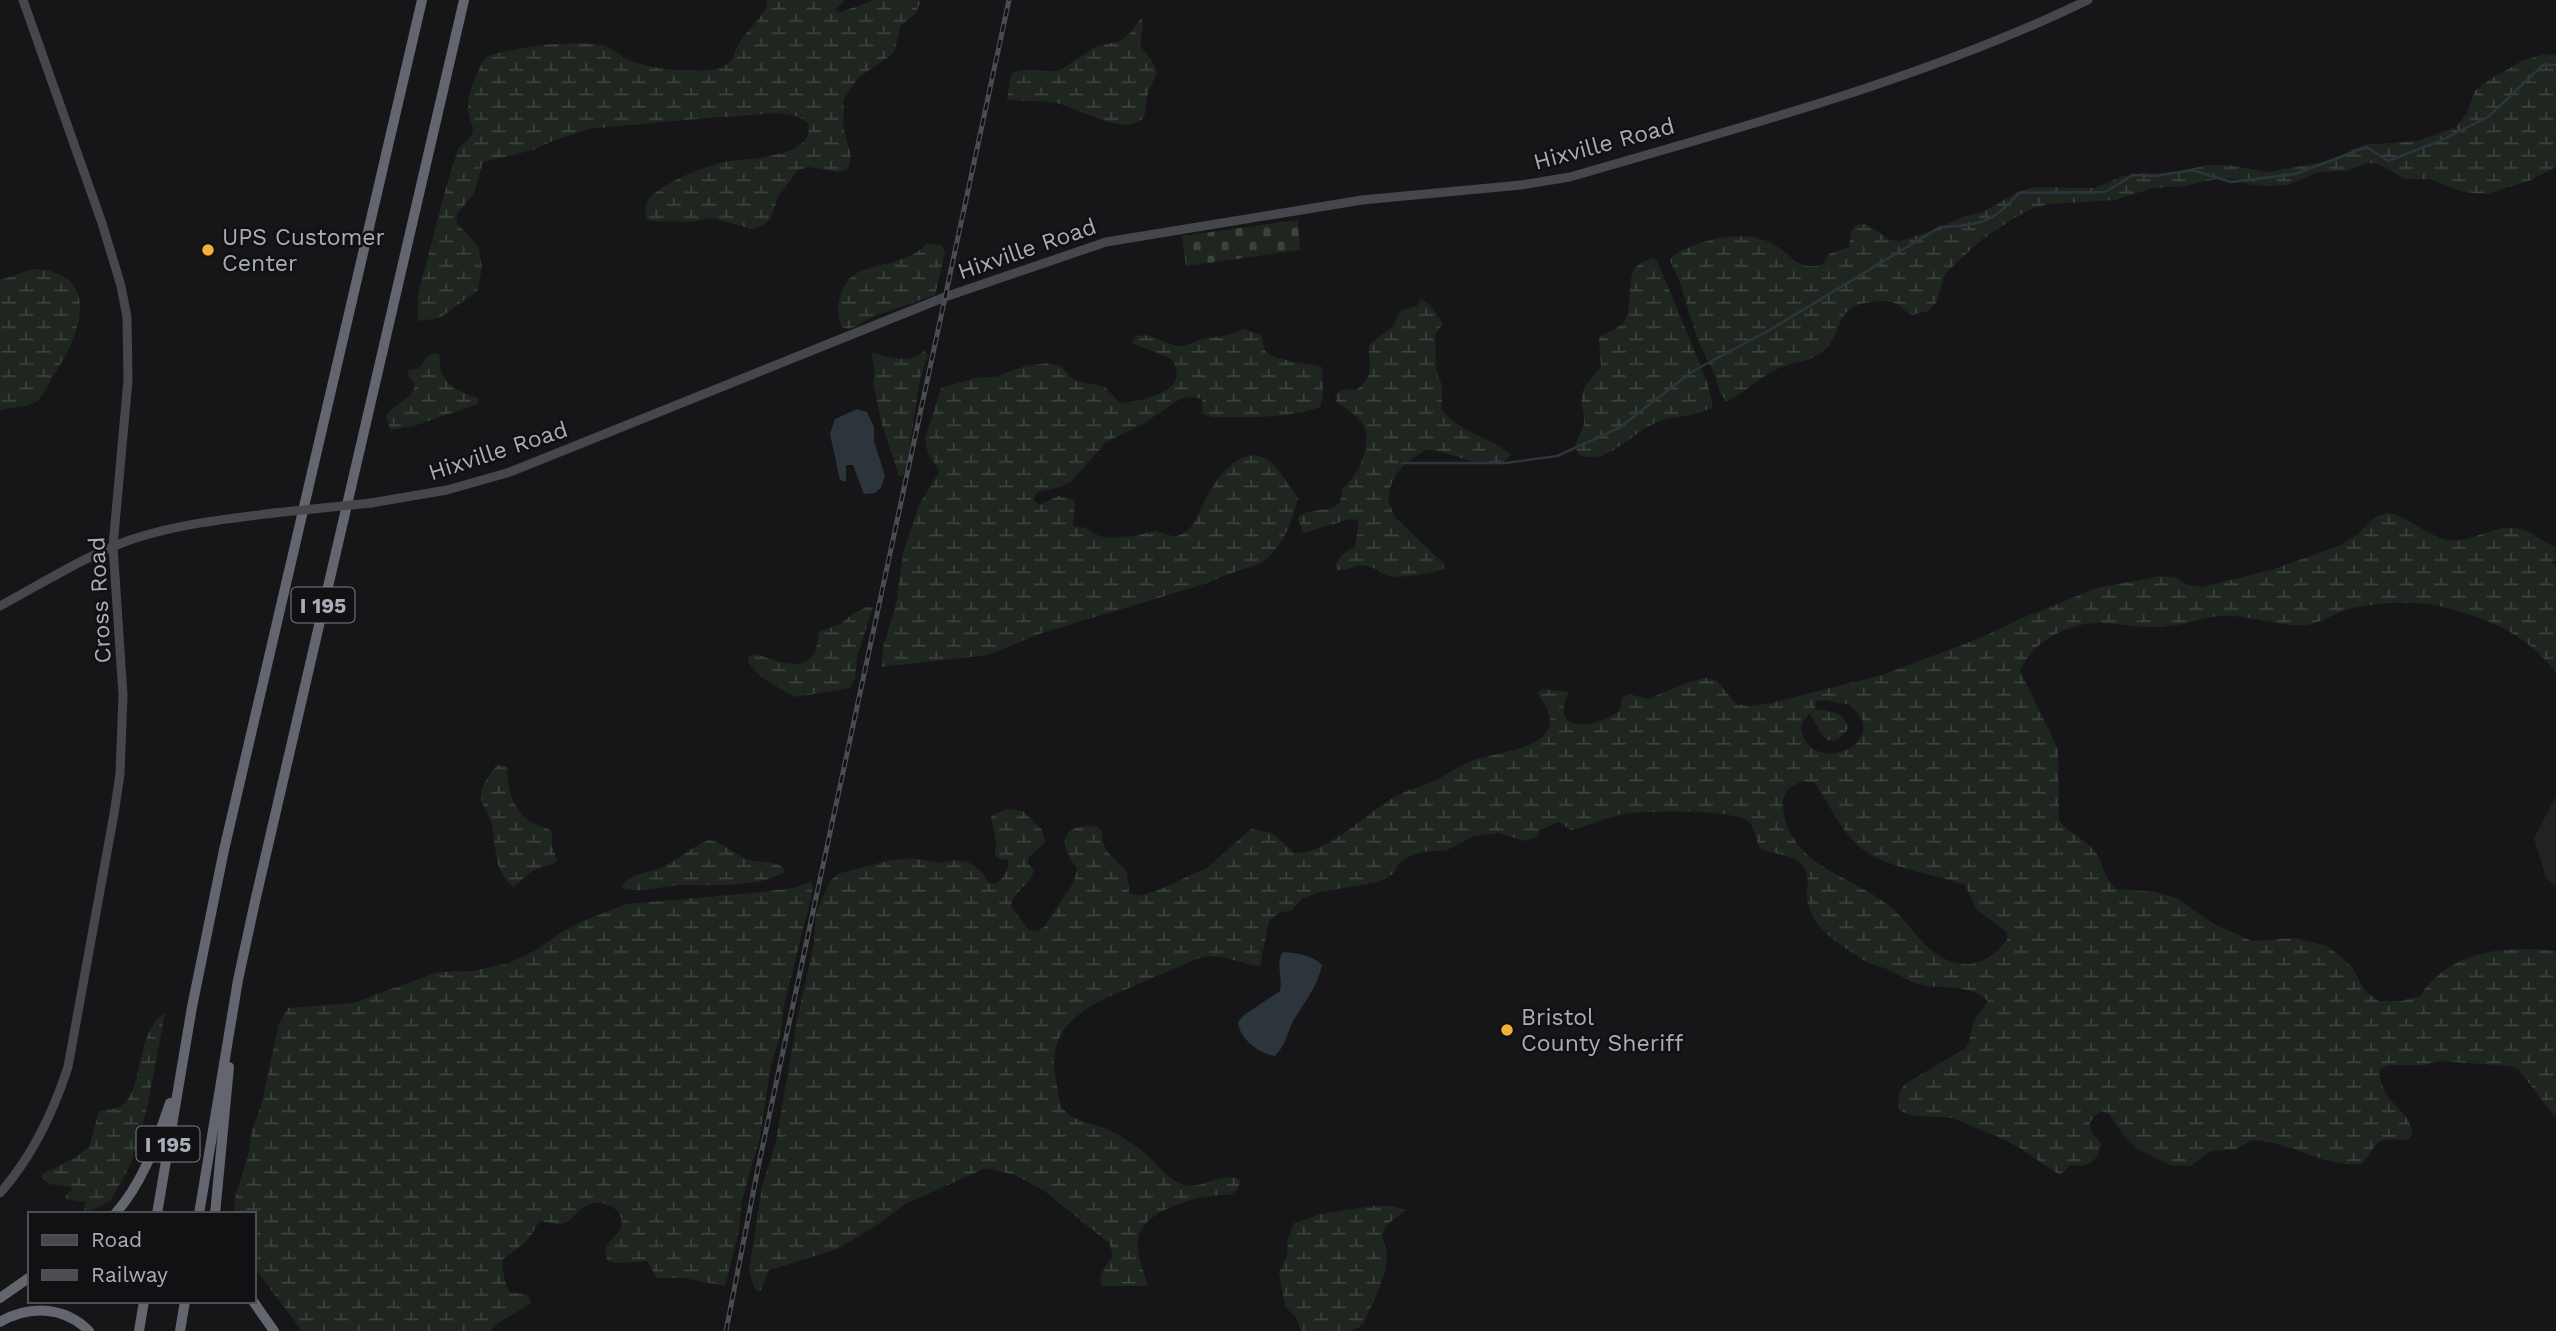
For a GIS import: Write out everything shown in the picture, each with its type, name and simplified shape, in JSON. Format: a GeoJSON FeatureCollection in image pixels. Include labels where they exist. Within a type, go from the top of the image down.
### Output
{"type":"FeatureCollection","features":[{"type":"Feature","properties":{"kind":"highway","name":"I 195"},"geometry":{"type":"LineString","coordinates":[[157,1212],[180,1074],[226,838],[422,0]]}},
{"type":"Feature","properties":{"kind":"highway","name":"I 195"},"geometry":{"type":"LineString","coordinates":[[199,1212],[232,1021],[273,817],[464,0]]}},
{"type":"Feature","properties":{"kind":"highway"},"geometry":{"type":"LineString","coordinates":[[215,1212],[228,1095],[232,1021]]}},
{"type":"Feature","properties":{"kind":"highway"},"geometry":{"type":"LineString","coordinates":[[117,1212],[146,1168],[180,1074]]}},
{"type":"Feature","properties":{"kind":"highway"},"geometry":{"type":"LineString","coordinates":[[0,1298],[28,1278]]}},
{"type":"Feature","properties":{"kind":"highway"},"geometry":{"type":"LineString","coordinates":[[139,1331],[144,1303]]}},
{"type":"Feature","properties":{"kind":"highway"},"geometry":{"type":"LineString","coordinates":[[180,1331],[185,1303]]}},
{"type":"Feature","properties":{"kind":"highway"},"geometry":{"type":"LineString","coordinates":[[254,1303],[274,1331]]}},
{"type":"Feature","properties":{"kind":"highway"},"geometry":{"type":"LineString","coordinates":[[0,1322],[19,1313],[45,1310],[70,1318],[89,1331]]}},
{"type":"Feature","properties":{"kind":"street","name":"Cross Road"},"geometry":{"type":"LineString","coordinates":[[0,1193],[38,1140],[56,1105],[68,1067],[120,774],[123,695],[113,546],[128,380],[127,317],[121,286],[102,223],[23,0]]}},
{"type":"Feature","properties":{"kind":"street","name":"Hixville Road"},"geometry":{"type":"LineString","coordinates":[[0,606],[113,546],[178,527],[371,503],[447,490],[510,472],[945,297],[1093,246],[1171,230],[1362,200],[1521,185],[1570,177],[1874,85],[1988,44],[2088,0]]}},
{"type":"Feature","properties":{"kind":"shaded area"},"geometry":{"type":"Polygon","coordinates":[[[857,409],[867,412],[874,427],[874,441],[885,476],[881,488],[875,493],[864,494],[853,465],[846,465],[846,482],[840,480],[830,434],[835,419],[857,409]]]}},
{"type":"Feature","properties":{"kind":"shaded area"},"geometry":{"type":"Polygon","coordinates":[[[2556,796],[2556,887],[2546,878],[2534,838],[2556,796]]]}},
{"type":"Feature","properties":{"kind":"shaded area"},"geometry":{"type":"Polygon","coordinates":[[[1283,952],[1309,957],[1322,965],[1314,987],[1275,1056],[1251,1044],[1242,1034],[1238,1022],[1280,991],[1280,961],[1283,952]]]}},
{"type":"Feature","properties":{"kind":"green space"},"geometry":{"type":"Polygon","coordinates":[[[766,0],[845,0],[835,10],[841,12],[874,0],[921,0],[916,13],[901,25],[894,53],[858,78],[844,99],[843,126],[851,156],[848,169],[838,172],[809,167],[798,170],[778,197],[770,220],[752,229],[711,218],[691,222],[649,221],[646,218],[646,206],[652,195],[660,189],[693,172],[724,162],[791,150],[801,144],[808,135],[808,123],[800,118],[778,113],[588,129],[534,150],[483,162],[474,193],[458,213],[456,222],[478,246],[482,267],[478,290],[440,318],[418,321],[418,295],[458,149],[473,132],[468,105],[477,74],[486,57],[543,45],[574,43],[605,46],[625,58],[646,65],[689,71],[714,69],[732,60],[736,48],[764,12],[766,0]]]}},
{"type":"Feature","properties":{"kind":"green space"},"geometry":{"type":"Polygon","coordinates":[[[1141,18],[1143,24],[1140,46],[1157,72],[1148,94],[1144,116],[1135,123],[1125,125],[1101,120],[1056,103],[1007,100],[1010,78],[1014,72],[1060,70],[1097,46],[1120,41],[1141,18]]]}},
{"type":"Feature","properties":{"kind":"green space"},"geometry":{"type":"Polygon","coordinates":[[[2545,54],[2556,55],[2556,167],[2531,180],[2487,194],[2463,192],[2430,179],[2405,179],[2378,164],[2368,163],[2346,171],[2319,172],[2287,185],[2263,186],[2221,178],[2184,186],[2153,188],[2115,200],[2048,204],[2016,217],[1981,240],[1945,274],[1936,303],[1928,311],[1912,315],[1889,302],[1872,302],[1850,309],[1844,315],[1829,345],[1818,355],[1774,370],[1726,401],[1698,341],[1670,260],[1679,252],[1698,244],[1739,236],[1773,244],[1804,265],[1822,265],[1829,254],[1849,247],[1855,225],[1866,224],[1890,240],[1900,241],[1962,217],[1983,212],[2018,192],[2033,187],[2095,188],[2123,176],[2167,174],[2208,165],[2229,165],[2267,172],[2329,161],[2363,145],[2417,141],[2456,127],[2467,113],[2475,91],[2482,84],[2522,61],[2545,54]]]}},
{"type":"Feature","properties":{"kind":"green space"},"geometry":{"type":"Polygon","coordinates":[[[1298,220],[1300,250],[1186,266],[1182,236],[1298,220]]]}},
{"type":"Feature","properties":{"kind":"green space"},"geometry":{"type":"Polygon","coordinates":[[[927,243],[942,245],[945,253],[935,295],[872,317],[849,329],[842,327],[838,305],[842,290],[851,277],[866,269],[911,255],[927,243]]]}},
{"type":"Feature","properties":{"kind":"green space"},"geometry":{"type":"Polygon","coordinates":[[[1651,258],[1657,260],[1708,384],[1712,407],[1658,422],[1608,453],[1589,457],[1579,455],[1576,446],[1584,423],[1582,393],[1601,366],[1599,339],[1625,320],[1634,271],[1638,265],[1651,258]]]}},
{"type":"Feature","properties":{"kind":"green space"},"geometry":{"type":"Polygon","coordinates":[[[32,269],[54,272],[69,280],[77,292],[80,307],[78,323],[65,357],[40,398],[29,405],[0,410],[0,280],[32,269]]]}},
{"type":"Feature","properties":{"kind":"green space"},"geometry":{"type":"Polygon","coordinates":[[[1421,298],[1430,305],[1443,323],[1435,335],[1436,369],[1442,386],[1442,410],[1457,424],[1511,454],[1504,461],[1484,464],[1425,450],[1396,474],[1388,501],[1395,517],[1444,564],[1444,569],[1401,577],[1389,576],[1364,565],[1337,570],[1335,565],[1342,555],[1355,546],[1359,523],[1350,519],[1303,533],[1298,518],[1337,505],[1342,489],[1357,470],[1364,453],[1366,437],[1363,425],[1337,403],[1335,395],[1343,389],[1356,390],[1362,385],[1370,370],[1369,345],[1393,326],[1401,310],[1417,306],[1421,298]]]}},
{"type":"Feature","properties":{"kind":"green space"},"geometry":{"type":"Polygon","coordinates":[[[1243,329],[1261,335],[1265,350],[1270,355],[1322,367],[1323,395],[1320,407],[1280,415],[1212,417],[1203,414],[1202,399],[1180,399],[1143,424],[1106,442],[1072,481],[1061,487],[1040,491],[1035,495],[1034,501],[1040,505],[1058,496],[1073,499],[1073,526],[1086,528],[1099,536],[1133,536],[1155,531],[1176,537],[1192,525],[1222,474],[1232,464],[1253,455],[1264,458],[1275,466],[1298,498],[1284,538],[1271,555],[1254,566],[1208,583],[1042,633],[988,655],[881,667],[884,644],[896,604],[903,553],[919,505],[940,471],[928,454],[925,439],[941,388],[975,378],[995,377],[1025,366],[1048,363],[1061,366],[1074,380],[1105,387],[1120,403],[1140,400],[1152,397],[1171,386],[1176,378],[1176,369],[1170,358],[1133,344],[1136,336],[1151,336],[1182,346],[1243,329]]]}},
{"type":"Feature","properties":{"kind":"green space"},"geometry":{"type":"Polygon","coordinates":[[[924,351],[928,355],[920,379],[907,464],[903,476],[899,476],[881,421],[873,382],[875,374],[872,353],[906,359],[924,351]]]}},
{"type":"Feature","properties":{"kind":"green space"},"geometry":{"type":"Polygon","coordinates":[[[437,353],[445,379],[456,388],[478,398],[478,404],[414,426],[390,430],[386,416],[410,395],[415,385],[408,375],[408,370],[419,368],[429,355],[437,353]]]}},
{"type":"Feature","properties":{"kind":"green space"},"geometry":{"type":"Polygon","coordinates":[[[2388,513],[2396,515],[2447,540],[2517,528],[2556,547],[2556,561],[2551,561],[2556,566],[2556,673],[2534,649],[2510,632],[2467,614],[2426,604],[2398,603],[2358,607],[2306,625],[2220,616],[2170,626],[2097,623],[2069,628],[2037,647],[2020,671],[2058,749],[2059,820],[2093,849],[2107,877],[2117,889],[2156,892],[2177,898],[2214,924],[2252,941],[2295,938],[2328,946],[2352,967],[2366,992],[2379,1001],[2401,1001],[2420,996],[2432,981],[2447,969],[2480,954],[2518,949],[2556,951],[2556,1118],[2518,1069],[2510,1066],[2440,1061],[2425,1065],[2389,1065],[2380,1070],[2381,1081],[2390,1099],[2408,1120],[2412,1135],[2407,1140],[2388,1139],[2378,1142],[2362,1164],[2335,1162],[2266,1141],[2252,1140],[2236,1149],[2211,1151],[2191,1166],[2170,1165],[2136,1148],[2109,1114],[2102,1111],[2090,1123],[2091,1130],[2101,1143],[2098,1155],[2092,1162],[2082,1166],[2070,1165],[2061,1174],[2020,1148],[1952,1118],[1915,1116],[1904,1113],[1899,1108],[1898,1094],[1905,1084],[1964,1049],[1969,1042],[1973,1022],[1988,1001],[1973,992],[1914,982],[1867,962],[1838,943],[1822,929],[1811,913],[1807,897],[1808,878],[1804,868],[1791,857],[1760,848],[1752,826],[1742,818],[1689,812],[1622,814],[1571,830],[1559,822],[1540,830],[1538,837],[1524,841],[1499,833],[1474,836],[1447,850],[1422,852],[1408,857],[1400,862],[1393,874],[1378,882],[1321,892],[1303,898],[1291,911],[1279,913],[1269,921],[1260,966],[1217,957],[1203,957],[1102,1000],[1070,1023],[1059,1038],[1054,1057],[1059,1098],[1068,1114],[1121,1136],[1144,1152],[1178,1183],[1191,1186],[1226,1177],[1240,1180],[1237,1190],[1232,1194],[1199,1198],[1172,1206],[1149,1220],[1138,1239],[1138,1251],[1148,1286],[1102,1286],[1100,1277],[1113,1255],[1109,1243],[1043,1190],[1015,1175],[986,1168],[905,1204],[879,1224],[837,1249],[770,1270],[759,1292],[754,1287],[749,1271],[762,1187],[776,1141],[798,1015],[814,944],[816,912],[829,883],[837,874],[887,861],[911,858],[940,863],[956,860],[968,862],[981,871],[989,883],[995,884],[1005,874],[1008,860],[999,859],[995,855],[996,842],[991,816],[1006,809],[1023,811],[1042,830],[1045,842],[1028,858],[1028,863],[1034,870],[1011,906],[1028,929],[1037,931],[1044,927],[1074,882],[1077,869],[1068,854],[1065,839],[1067,834],[1077,827],[1098,827],[1102,831],[1106,849],[1127,872],[1129,893],[1139,896],[1208,867],[1251,829],[1272,833],[1294,853],[1308,852],[1336,839],[1405,792],[1436,780],[1473,760],[1533,743],[1547,731],[1550,720],[1548,711],[1537,693],[1542,689],[1569,692],[1564,706],[1565,716],[1570,722],[1578,724],[1588,724],[1611,716],[1620,710],[1622,698],[1629,694],[1648,699],[1706,678],[1716,680],[1736,704],[1748,706],[1771,703],[1882,675],[1985,636],[2097,588],[2160,576],[2174,577],[2188,585],[2202,587],[2271,570],[2341,545],[2358,534],[2375,517],[2388,513]],[[1816,701],[1815,709],[1840,715],[1848,729],[1833,741],[1828,740],[1809,714],[1801,725],[1803,737],[1809,746],[1818,751],[1837,753],[1847,750],[1862,734],[1862,719],[1851,705],[1816,701]],[[1802,781],[1786,792],[1783,810],[1792,835],[1815,861],[1879,898],[1893,909],[1929,948],[1946,959],[1965,964],[1979,962],[1991,956],[2007,940],[2007,932],[1976,909],[1965,885],[1906,869],[1865,851],[1843,828],[1815,783],[1802,781]]]}},
{"type":"Feature","properties":{"kind":"green space"},"geometry":{"type":"Polygon","coordinates":[[[867,607],[873,607],[857,657],[855,679],[849,688],[796,697],[766,680],[749,663],[748,657],[754,654],[788,664],[804,662],[816,649],[819,632],[840,624],[867,607]]]}},
{"type":"Feature","properties":{"kind":"green space"},"geometry":{"type":"Polygon","coordinates":[[[497,765],[508,767],[509,790],[515,805],[525,818],[552,831],[552,845],[557,861],[534,870],[513,887],[499,866],[492,825],[481,798],[485,783],[497,765]]]}},
{"type":"Feature","properties":{"kind":"green space"},"geometry":{"type":"Polygon","coordinates":[[[709,840],[749,860],[775,863],[785,871],[750,883],[680,885],[643,890],[621,888],[629,879],[665,866],[709,840]]]}},
{"type":"Feature","properties":{"kind":"green space"},"geometry":{"type":"Polygon","coordinates":[[[809,882],[812,883],[813,889],[783,1010],[760,1137],[742,1200],[739,1231],[725,1286],[684,1278],[657,1278],[647,1261],[607,1261],[605,1247],[618,1232],[622,1220],[612,1207],[592,1203],[567,1222],[539,1222],[528,1240],[502,1260],[509,1292],[528,1295],[531,1303],[497,1324],[491,1331],[302,1331],[256,1270],[256,1212],[235,1212],[234,1202],[249,1152],[252,1130],[261,1106],[279,1023],[288,1008],[353,1003],[438,972],[472,971],[509,963],[536,950],[563,931],[626,904],[794,888],[809,882]]]}},
{"type":"Feature","properties":{"kind":"green space"},"geometry":{"type":"Polygon","coordinates":[[[165,1013],[147,1108],[131,1164],[110,1201],[84,1212],[85,1202],[66,1199],[65,1195],[72,1190],[71,1187],[49,1184],[42,1174],[76,1157],[89,1147],[99,1111],[121,1106],[128,1099],[144,1046],[155,1021],[165,1013]]]}},
{"type":"Feature","properties":{"kind":"green space"},"geometry":{"type":"Polygon","coordinates":[[[1391,1206],[1405,1210],[1389,1223],[1383,1232],[1387,1255],[1385,1268],[1363,1325],[1352,1331],[1301,1331],[1296,1317],[1285,1307],[1279,1273],[1287,1255],[1288,1239],[1294,1223],[1321,1214],[1391,1206]]]}},
{"type":"Feature","properties":{"kind":"waterway"},"geometry":{"type":"LineString","coordinates":[[1402,463],[1506,463],[1557,456],[1619,428],[1693,371],[1768,331],[1940,227],[1984,221],[2001,211],[2019,193],[2105,192],[2133,175],[2155,176],[2192,170],[2231,182],[2295,174],[2367,147],[2388,161],[2440,141],[2488,117],[2543,65],[2556,65]]}},
{"type":"Feature","properties":{"kind":"railway"},"geometry":{"type":"LineString","coordinates":[[726,1331],[759,1163],[1009,0]]}},
{"type":"Feature","properties":{"kind":"place","name":"UPS Customer Center"},"geometry":{"type":"Point","coordinates":[208,250]}},
{"type":"Feature","properties":{"kind":"place","name":"Bristol County Sheriff"},"geometry":{"type":"Point","coordinates":[1507,1030]}}]}
